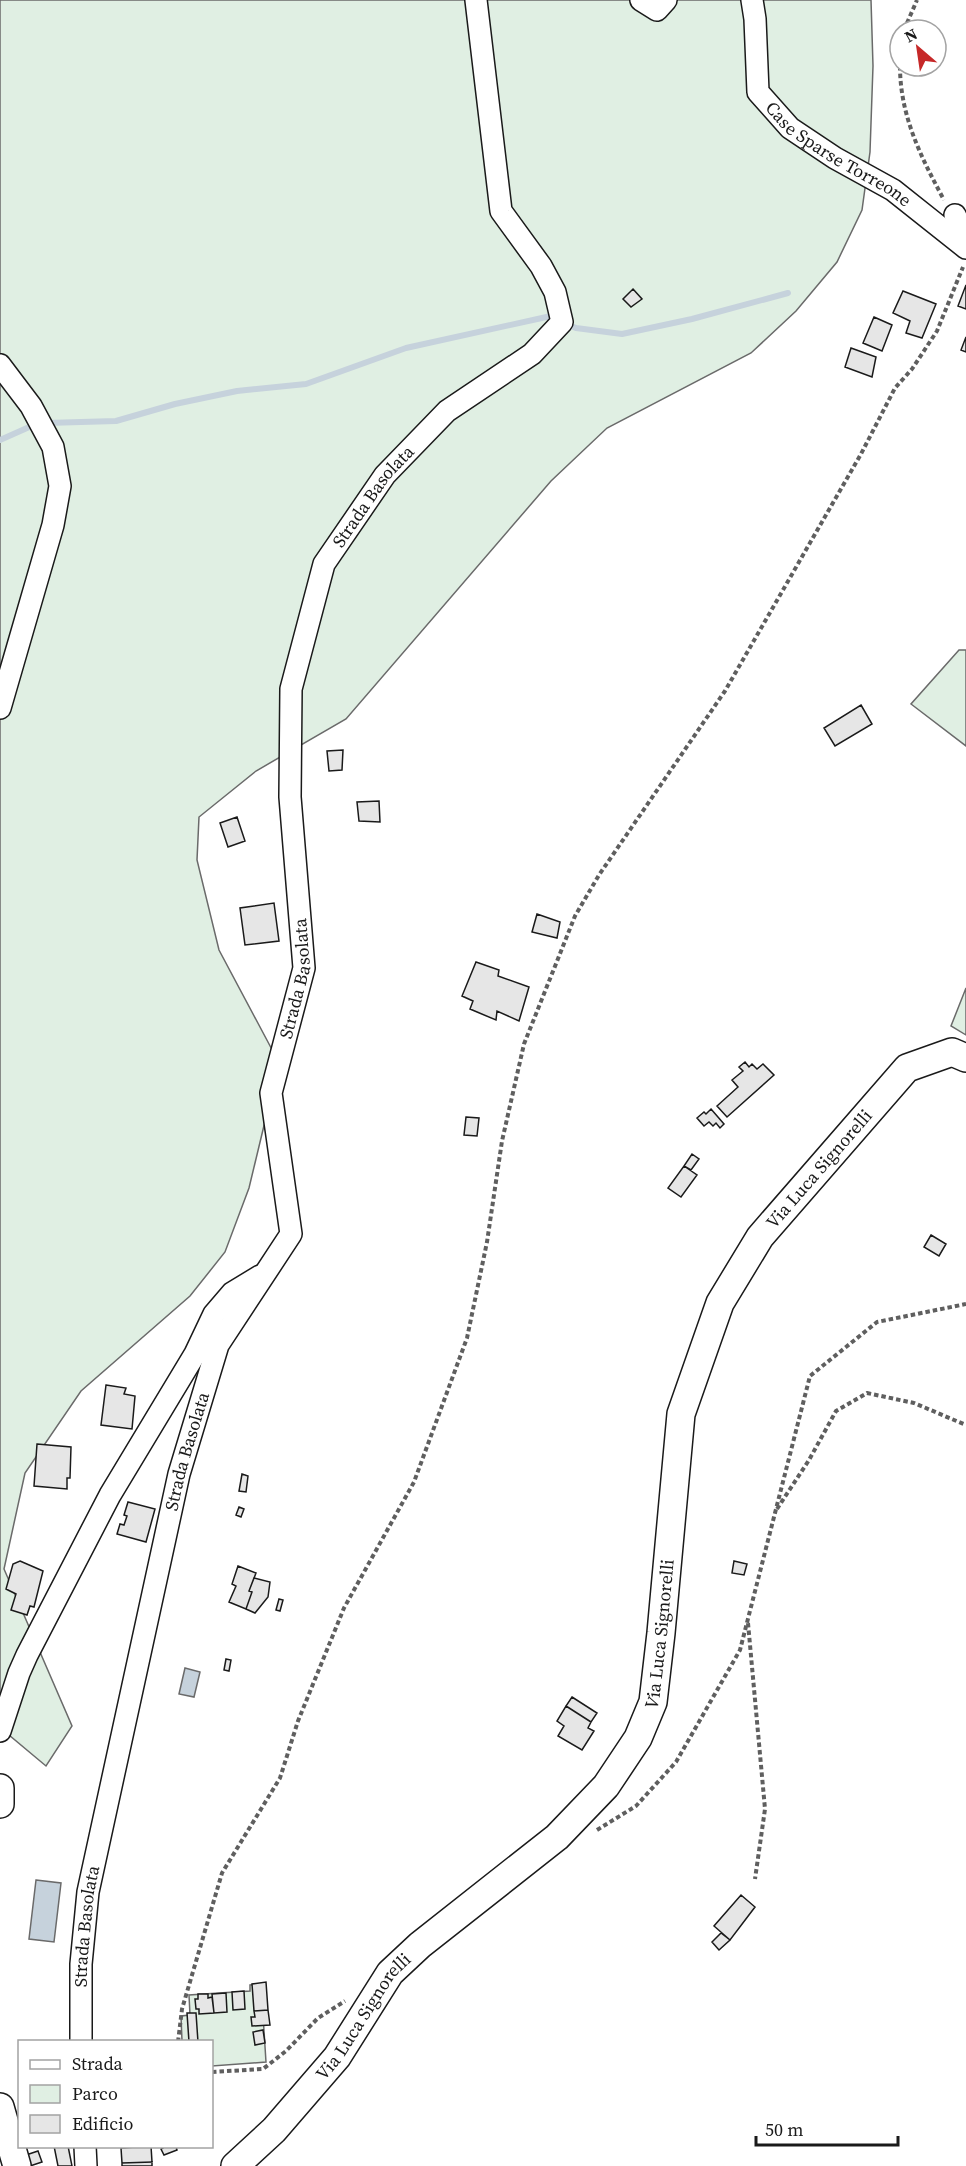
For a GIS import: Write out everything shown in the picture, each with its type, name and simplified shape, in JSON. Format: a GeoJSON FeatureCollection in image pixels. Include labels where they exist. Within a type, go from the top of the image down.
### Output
{"type":"FeatureCollection","features":[{"type":"Feature","properties":{"kind":"main road","name":"Via Luca Signorelli"},"geometry":{"type":"LineString","coordinates":[[235,2166],[274,2130],[338,2058],[390,1973],[420,1945],[557,1837],[606,1786],[638,1738],[653,1702],[662,1633],[681,1414],[720,1302],[760,1237],[907,1068],[951,1052],[966,1058]]}},
{"type":"Feature","properties":{"kind":"main road"},"geometry":{"type":"LineString","coordinates":[[0,1788],[0,1804]]}},
{"type":"Feature","properties":{"kind":"main road"},"geometry":{"type":"LineString","coordinates":[[0,2107],[17,2166]]}},
{"type":"Feature","properties":{"kind":"street","name":"Strada Basolata"},"geometry":{"type":"LineString","coordinates":[[81,2040],[81,1964],[88,1892],[179,1474],[218,1345],[291,1234],[271,1093],[304,968],[290,797],[291,689],[324,564],[385,475],[447,411],[532,354],[562,322],[555,292],[541,266],[501,211],[476,0]]}},
{"type":"Feature","properties":{"kind":"street"},"geometry":{"type":"LineString","coordinates":[[641,0],[657,10],[666,0]]}},
{"type":"Feature","properties":{"kind":"street","name":"Case Sparse Torreone"},"geometry":{"type":"LineString","coordinates":[[752,0],[755,18],[758,92],[790,128],[835,158],[893,190],[965,252]]}},
{"type":"Feature","properties":{"kind":"street"},"geometry":{"type":"LineString","coordinates":[[955,215],[962,229],[965,252]]}},
{"type":"Feature","properties":{"kind":"street"},"geometry":{"type":"LineString","coordinates":[[0,365],[31,406],[53,447],[60,486],[53,525],[0,708]]}},
{"type":"Feature","properties":{"kind":"street"},"geometry":{"type":"LineString","coordinates":[[0,1731],[27,1655],[110,1495],[195,1354],[208,1324],[232,1293],[265,1274]]}},
{"type":"Feature","properties":{"kind":"street"},"geometry":{"type":"LineString","coordinates":[[85,2148],[86,2166]]}},
{"type":"Feature","properties":{"kind":"path"},"geometry":{"type":"LineString","coordinates":[[909,18],[917,0]]}},
{"type":"Feature","properties":{"kind":"path"},"geometry":{"type":"LineString","coordinates":[[901,78],[902,99],[914,141],[944,200],[955,215]]}},
{"type":"Feature","properties":{"kind":"path"},"geometry":{"type":"LineString","coordinates":[[178,2040],[182,2009],[222,1873],[280,1778],[298,1721],[344,1608],[414,1482],[467,1338],[487,1242],[502,1141],[524,1044],[575,916],[599,875],[725,691],[861,454],[895,388],[912,369],[937,331],[962,272],[965,252]]}},
{"type":"Feature","properties":{"kind":"path"},"geometry":{"type":"LineString","coordinates":[[587,1836],[636,1806],[676,1762],[741,1650],[810,1376],[877,1322],[966,1304]]}},
{"type":"Feature","properties":{"kind":"path"},"geometry":{"type":"LineString","coordinates":[[776,1511],[809,1460],[836,1411],[867,1393],[914,1403],[966,1425]]}},
{"type":"Feature","properties":{"kind":"path"},"geometry":{"type":"LineString","coordinates":[[748,1620],[765,1809],[755,1879]]}},
{"type":"Feature","properties":{"kind":"path"},"geometry":{"type":"LineString","coordinates":[[213,2072],[262,2069],[286,2051],[318,2018],[354,1995]]}},
{"type":"Feature","properties":{"kind":"green space"},"geometry":{"type":"Polygon","coordinates":[[[0,0],[871,0],[873,66],[870,152],[862,210],[837,262],[796,311],[751,353],[607,428],[551,481],[346,719],[256,771],[199,817],[197,860],[219,950],[277,1059],[249,1188],[225,1252],[190,1296],[81,1391],[25,1473],[4,1569],[72,1726],[46,1766],[9,1735],[0,1719],[0,0]]]}},
{"type":"Feature","properties":{"kind":"green space"},"geometry":{"type":"Polygon","coordinates":[[[959,650],[966,650],[966,746],[911,704],[959,650]]]}},
{"type":"Feature","properties":{"kind":"green space"},"geometry":{"type":"Polygon","coordinates":[[[966,988],[966,1035],[951,1026],[966,988]]]}},
{"type":"Feature","properties":{"kind":"green space"},"geometry":{"type":"Polygon","coordinates":[[[261,1984],[266,2062],[213,2066],[213,2040],[182,2040],[181,2016],[190,2015],[189,1995],[250,1991],[250,1985],[261,1984]]]}},
{"type":"Feature","properties":{"kind":"shaded area"},"geometry":{"type":"Polygon","coordinates":[[[185,1668],[200,1672],[194,1697],[179,1694],[185,1668]]]}},
{"type":"Feature","properties":{"kind":"shaded area"},"geometry":{"type":"Polygon","coordinates":[[[36,1880],[61,1883],[54,1942],[29,1939],[36,1880]]]}},
{"type":"Feature","properties":{"kind":"building"},"geometry":{"type":"Polygon","coordinates":[[[966,285],[966,309],[958,306],[966,285]]]}},
{"type":"Feature","properties":{"kind":"building"},"geometry":{"type":"Polygon","coordinates":[[[633,289],[642,299],[631,307],[623,299],[633,289]]]}},
{"type":"Feature","properties":{"kind":"building"},"geometry":{"type":"Polygon","coordinates":[[[903,291],[936,304],[922,338],[906,333],[910,321],[893,313],[903,291]]]}},
{"type":"Feature","properties":{"kind":"building"},"geometry":{"type":"Polygon","coordinates":[[[874,317],[892,325],[882,351],[863,343],[874,317]]]}},
{"type":"Feature","properties":{"kind":"building"},"geometry":{"type":"Polygon","coordinates":[[[966,337],[966,352],[961,350],[966,337]]]}},
{"type":"Feature","properties":{"kind":"building"},"geometry":{"type":"Polygon","coordinates":[[[851,348],[876,357],[872,377],[845,367],[851,348]]]}},
{"type":"Feature","properties":{"kind":"building"},"geometry":{"type":"Polygon","coordinates":[[[861,705],[872,724],[835,746],[824,728],[861,705]]]}},
{"type":"Feature","properties":{"kind":"building"},"geometry":{"type":"Polygon","coordinates":[[[343,750],[342,770],[329,771],[327,751],[343,750]]]}},
{"type":"Feature","properties":{"kind":"building"},"geometry":{"type":"Polygon","coordinates":[[[379,801],[380,822],[359,821],[357,802],[379,801]]]}},
{"type":"Feature","properties":{"kind":"building"},"geometry":{"type":"Polygon","coordinates":[[[237,817],[245,841],[228,847],[220,823],[237,817]]]}},
{"type":"Feature","properties":{"kind":"building"},"geometry":{"type":"Polygon","coordinates":[[[274,903],[279,941],[245,945],[240,908],[274,903]]]}},
{"type":"Feature","properties":{"kind":"building"},"geometry":{"type":"Polygon","coordinates":[[[537,914],[560,922],[557,938],[532,932],[537,914]]]}},
{"type":"Feature","properties":{"kind":"building"},"geometry":{"type":"Polygon","coordinates":[[[476,962],[499,970],[498,976],[529,987],[519,1021],[497,1011],[496,1020],[470,1009],[473,1001],[462,996],[476,962]]]}},
{"type":"Feature","properties":{"kind":"building"},"geometry":{"type":"Polygon","coordinates":[[[745,1062],[749,1067],[752,1064],[757,1069],[763,1064],[774,1075],[727,1117],[717,1106],[738,1087],[732,1080],[743,1071],[739,1067],[745,1062]]]}},
{"type":"Feature","properties":{"kind":"building"},"geometry":{"type":"Polygon","coordinates":[[[711,1109],[724,1124],[720,1128],[716,1123],[713,1126],[709,1122],[704,1126],[697,1118],[711,1109]]]}},
{"type":"Feature","properties":{"kind":"building"},"geometry":{"type":"Polygon","coordinates":[[[466,1117],[479,1118],[477,1136],[464,1135],[466,1117]]]}},
{"type":"Feature","properties":{"kind":"building"},"geometry":{"type":"Polygon","coordinates":[[[692,1154],[699,1159],[691,1170],[684,1166],[692,1154]]]}},
{"type":"Feature","properties":{"kind":"building"},"geometry":{"type":"Polygon","coordinates":[[[684,1166],[697,1175],[681,1197],[668,1188],[684,1166]]]}},
{"type":"Feature","properties":{"kind":"building"},"geometry":{"type":"Polygon","coordinates":[[[931,1235],[946,1244],[939,1256],[924,1247],[931,1235]]]}},
{"type":"Feature","properties":{"kind":"building"},"geometry":{"type":"Polygon","coordinates":[[[106,1385],[126,1388],[124,1394],[135,1396],[132,1429],[101,1425],[106,1385]]]}},
{"type":"Feature","properties":{"kind":"building"},"geometry":{"type":"Polygon","coordinates":[[[37,1444],[71,1447],[70,1478],[67,1478],[67,1489],[34,1486],[37,1444]]]}},
{"type":"Feature","properties":{"kind":"building"},"geometry":{"type":"Polygon","coordinates":[[[242,1474],[248,1476],[246,1492],[239,1491],[242,1474]]]}},
{"type":"Feature","properties":{"kind":"building"},"geometry":{"type":"Polygon","coordinates":[[[128,1502],[155,1509],[146,1542],[117,1534],[120,1524],[124,1525],[128,1502]]]}},
{"type":"Feature","properties":{"kind":"building"},"geometry":{"type":"Polygon","coordinates":[[[239,1507],[244,1509],[241,1517],[236,1515],[239,1507]]]}},
{"type":"Feature","properties":{"kind":"building"},"geometry":{"type":"Polygon","coordinates":[[[20,1561],[43,1571],[34,1607],[30,1606],[27,1615],[11,1610],[16,1594],[6,1589],[13,1564],[20,1561]]]}},
{"type":"Feature","properties":{"kind":"building"},"geometry":{"type":"Polygon","coordinates":[[[734,1561],[747,1564],[744,1575],[732,1573],[734,1561]]]}},
{"type":"Feature","properties":{"kind":"building"},"geometry":{"type":"Polygon","coordinates":[[[238,1566],[256,1573],[249,1591],[252,1592],[246,1609],[229,1602],[236,1586],[232,1584],[238,1566]]]}},
{"type":"Feature","properties":{"kind":"building"},"geometry":{"type":"Polygon","coordinates":[[[254,1578],[270,1582],[268,1597],[255,1613],[246,1609],[254,1578]]]}},
{"type":"Feature","properties":{"kind":"building"},"geometry":{"type":"Polygon","coordinates":[[[279,1599],[283,1600],[280,1611],[276,1610],[279,1599]]]}},
{"type":"Feature","properties":{"kind":"building"},"geometry":{"type":"Polygon","coordinates":[[[226,1659],[231,1660],[229,1671],[224,1670],[226,1659]]]}},
{"type":"Feature","properties":{"kind":"building"},"geometry":{"type":"Polygon","coordinates":[[[572,1697],[597,1713],[591,1722],[566,1706],[572,1697]]]}},
{"type":"Feature","properties":{"kind":"building"},"geometry":{"type":"Polygon","coordinates":[[[566,1706],[591,1722],[588,1728],[594,1731],[582,1750],[558,1736],[564,1726],[557,1721],[566,1706]]]}},
{"type":"Feature","properties":{"kind":"building"},"geometry":{"type":"Polygon","coordinates":[[[741,1895],[755,1907],[730,1940],[714,1926],[741,1895]]]}},
{"type":"Feature","properties":{"kind":"building"},"geometry":{"type":"Polygon","coordinates":[[[721,1933],[730,1940],[719,1950],[712,1942],[721,1933]]]}},
{"type":"Feature","properties":{"kind":"building"},"geometry":{"type":"Polygon","coordinates":[[[266,1982],[268,2010],[254,2011],[252,1984],[266,1982]]]}},
{"type":"Feature","properties":{"kind":"building"},"geometry":{"type":"Polygon","coordinates":[[[244,1991],[245,2009],[233,2010],[232,1992],[244,1991]]]}},
{"type":"Feature","properties":{"kind":"building"},"geometry":{"type":"Polygon","coordinates":[[[226,1993],[227,2012],[214,2013],[212,1994],[226,1993]]]}},
{"type":"Feature","properties":{"kind":"building"},"geometry":{"type":"Polygon","coordinates":[[[198,1994],[208,1994],[208,1998],[212,1997],[214,2013],[199,2014],[195,1999],[198,1999],[198,1994]]]}},
{"type":"Feature","properties":{"kind":"building"},"geometry":{"type":"Polygon","coordinates":[[[268,2010],[270,2025],[252,2026],[251,2017],[255,2017],[254,2011],[268,2010]]]}},
{"type":"Feature","properties":{"kind":"building"},"geometry":{"type":"Polygon","coordinates":[[[187,2013],[196,2013],[198,2040],[189,2040],[187,2013]]]}},
{"type":"Feature","properties":{"kind":"building"},"geometry":{"type":"Polygon","coordinates":[[[263,2030],[265,2043],[255,2045],[253,2032],[263,2030]]]}},
{"type":"Feature","properties":{"kind":"building"},"geometry":{"type":"Polygon","coordinates":[[[54,2148],[68,2148],[72,2166],[58,2166],[54,2148]]]}},
{"type":"Feature","properties":{"kind":"building"},"geometry":{"type":"Polygon","coordinates":[[[121,2148],[151,2148],[152,2162],[122,2163],[121,2148]]]}},
{"type":"Feature","properties":{"kind":"building"},"geometry":{"type":"Polygon","coordinates":[[[176,2148],[177,2150],[164,2155],[161,2149],[176,2148]]]}},
{"type":"Feature","properties":{"kind":"building"},"geometry":{"type":"Polygon","coordinates":[[[38,2151],[42,2162],[30,2166],[26,2155],[38,2151]]]}},
{"type":"Feature","properties":{"kind":"building"},"geometry":{"type":"Polygon","coordinates":[[[152,2162],[152,2166],[122,2166],[122,2163],[152,2162]]]}},
{"type":"Feature","properties":{"kind":"waterway"},"geometry":{"type":"LineString","coordinates":[[564,323],[576,328],[622,334],[692,319],[788,293]]}},
{"type":"Feature","properties":{"kind":"waterway"},"geometry":{"type":"LineString","coordinates":[[46,423],[116,421],[175,404],[237,391],[306,384],[406,348],[551,316],[555,318]]}},
{"type":"Feature","properties":{"kind":"waterway"},"geometry":{"type":"LineString","coordinates":[[0,440],[36,424]]}}]}
